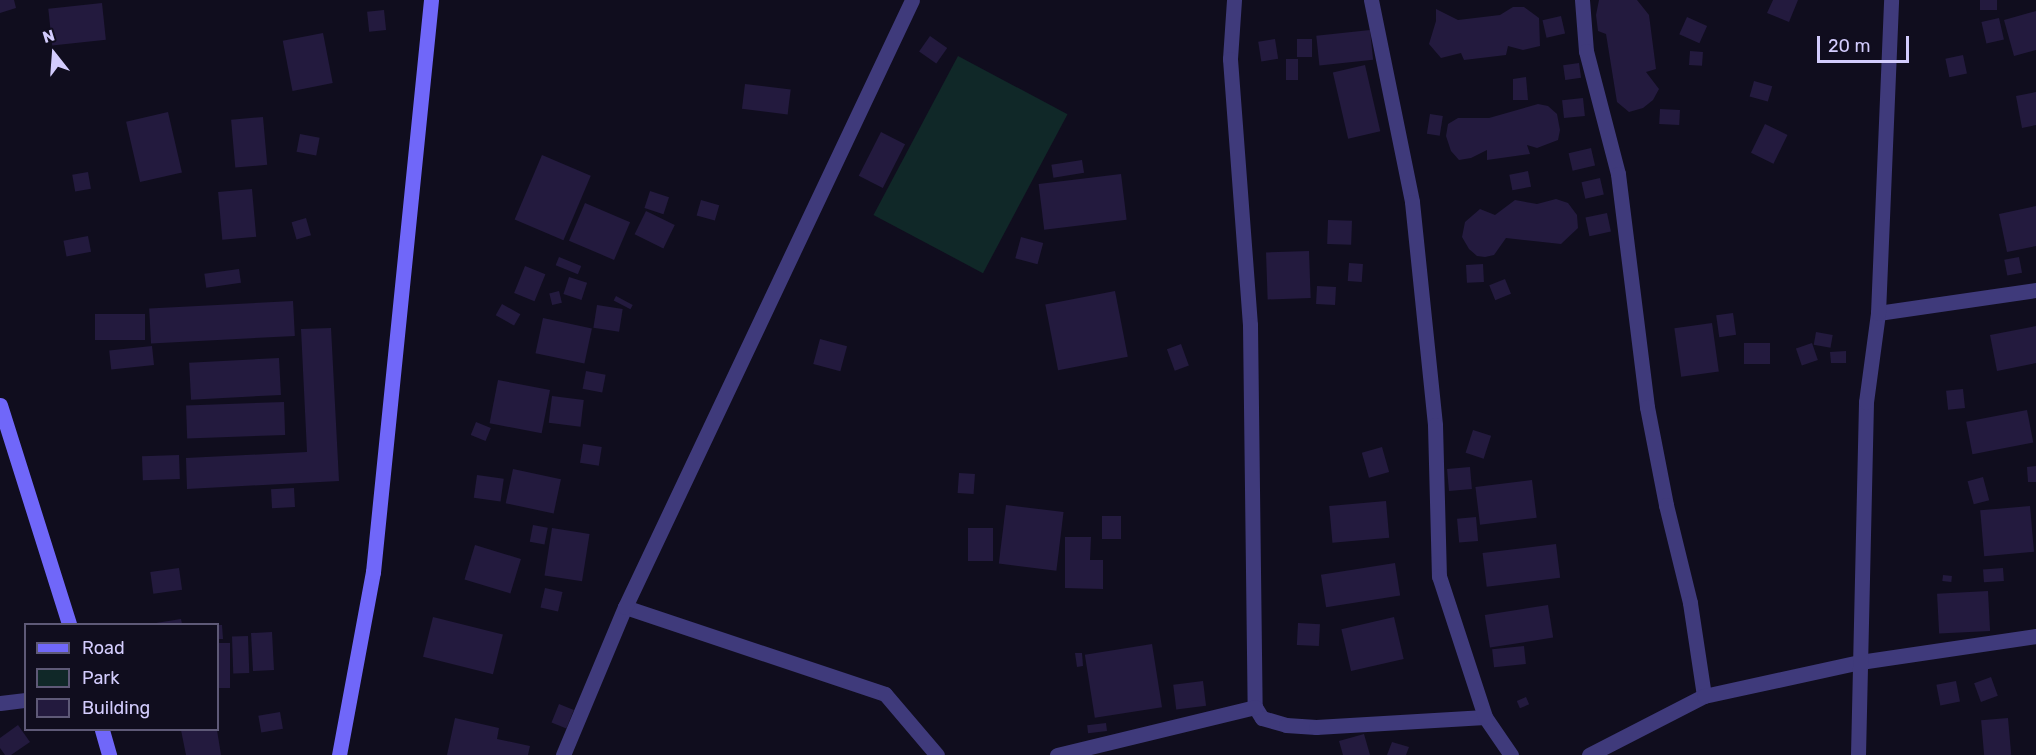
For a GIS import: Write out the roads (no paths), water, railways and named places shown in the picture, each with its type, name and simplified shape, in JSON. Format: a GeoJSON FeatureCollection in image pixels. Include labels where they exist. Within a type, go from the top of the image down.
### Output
{"type":"FeatureCollection","features":[{"type":"Feature","properties":{"kind":"street"},"geometry":{"type":"LineString","coordinates":[[339,755],[373,572],[431,0]]}},
{"type":"Feature","properties":{"kind":"street"},"geometry":{"type":"LineString","coordinates":[[563,755],[625,607],[912,0]]}},
{"type":"Feature","properties":{"kind":"street"},"geometry":{"type":"LineString","coordinates":[[1234,0],[1230,59],[1250,325],[1255,707],[1262,718],[1286,725],[1316,728],[1485,717]]}},
{"type":"Feature","properties":{"kind":"street"},"geometry":{"type":"LineString","coordinates":[[1371,0],[1412,202],[1435,425],[1439,576],[1485,717],[1511,755]]}},
{"type":"Feature","properties":{"kind":"street"},"geometry":{"type":"LineString","coordinates":[[1581,0],[1586,51],[1618,174],[1647,407],[1666,505],[1690,603],[1704,696]]}},
{"type":"Feature","properties":{"kind":"street"},"geometry":{"type":"LineString","coordinates":[[1858,755],[1866,402],[1878,313],[1891,0]]}},
{"type":"Feature","properties":{"kind":"street"},"geometry":{"type":"LineString","coordinates":[[1878,313],[2036,290]]}},
{"type":"Feature","properties":{"kind":"street"},"geometry":{"type":"LineString","coordinates":[[0,405],[69,623]]}},
{"type":"Feature","properties":{"kind":"street"},"geometry":{"type":"LineString","coordinates":[[625,607],[885,694],[937,755]]}},
{"type":"Feature","properties":{"kind":"street"},"geometry":{"type":"LineString","coordinates":[[1589,755],[1704,696],[1860,662],[2036,636]]}},
{"type":"Feature","properties":{"kind":"street"},"geometry":{"type":"LineString","coordinates":[[0,703],[24,700]]}},
{"type":"Feature","properties":{"kind":"street"},"geometry":{"type":"LineString","coordinates":[[1057,755],[1255,707]]}},
{"type":"Feature","properties":{"kind":"street"},"geometry":{"type":"LineString","coordinates":[[103,731],[109,755]]}}]}
